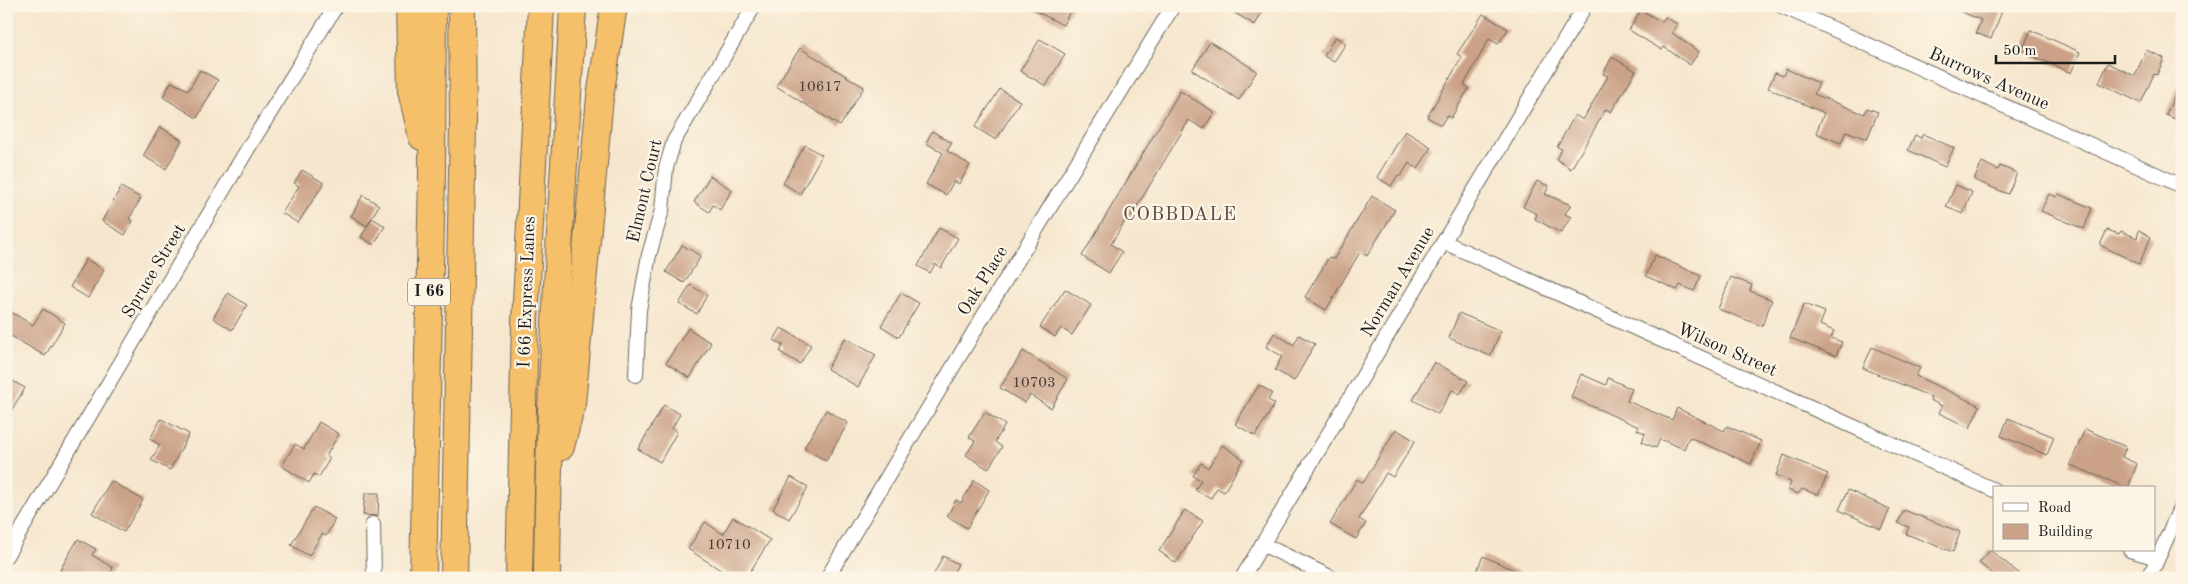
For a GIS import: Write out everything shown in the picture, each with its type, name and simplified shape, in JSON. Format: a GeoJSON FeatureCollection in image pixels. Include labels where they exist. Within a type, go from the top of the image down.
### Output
{"type":"FeatureCollection","features":[{"type":"Feature","properties":{"kind":"highway"},"geometry":{"type":"LineString","coordinates":[[409,6],[412,92],[432,176]]}},
{"type":"Feature","properties":{"kind":"highway","name":"I 66"},"geometry":{"type":"LineString","coordinates":[[423,578],[432,176],[433,6]]}},
{"type":"Feature","properties":{"kind":"highway"},"geometry":{"type":"LineString","coordinates":[[454,578],[462,133],[462,6]]}},
{"type":"Feature","properties":{"kind":"highway","name":"I 66 Express Lanes"},"geometry":{"type":"LineString","coordinates":[[519,578],[525,322],[541,6]]}},
{"type":"Feature","properties":{"kind":"highway"},"geometry":{"type":"LineString","coordinates":[[547,578],[547,504],[560,203],[573,6]]}},
{"type":"Feature","properties":{"kind":"highway"},"geometry":{"type":"LineString","coordinates":[[547,504],[572,404],[600,97],[614,6]]}},
{"type":"Feature","properties":{"kind":"street","name":"Spruce Street"},"geometry":{"type":"LineString","coordinates":[[6,556],[250,145],[336,6]]}},
{"type":"Feature","properties":{"kind":"street","name":"Elmont Court"},"geometry":{"type":"LineString","coordinates":[[636,375],[639,310],[649,255],[662,210],[668,158],[674,141],[754,6]]}},
{"type":"Feature","properties":{"kind":"street","name":"Oak Place"},"geometry":{"type":"LineString","coordinates":[[827,578],[981,320],[1173,6]]}},
{"type":"Feature","properties":{"kind":"street","name":"Norman Avenue"},"geometry":{"type":"LineString","coordinates":[[1242,578],[1585,6]]}},
{"type":"Feature","properties":{"kind":"street","name":"Burrows Avenue"},"geometry":{"type":"LineString","coordinates":[[1782,6],[2182,186]]}},
{"type":"Feature","properties":{"kind":"street","name":"Wilson Street"},"geometry":{"type":"LineString","coordinates":[[1444,242],[1993,490]]}},
{"type":"Feature","properties":{"kind":"street"},"geometry":{"type":"LineString","coordinates":[[2149,578],[2182,504]]}},
{"type":"Feature","properties":{"kind":"street"},"geometry":{"type":"LineString","coordinates":[[373,524],[374,578]]}},
{"type":"Feature","properties":{"kind":"street"},"geometry":{"type":"LineString","coordinates":[[1262,544],[1332,578]]}},
{"type":"Feature","properties":{"kind":"street"},"geometry":{"type":"LineString","coordinates":[[2137,552],[2157,558]]}},
{"type":"Feature","properties":{"kind":"building"},"geometry":{"type":"Polygon","coordinates":[[[1026,6],[1073,6],[1063,25],[1026,6]]]}},
{"type":"Feature","properties":{"kind":"building"},"geometry":{"type":"Polygon","coordinates":[[[1223,6],[1266,6],[1255,25],[1223,6]]]}},
{"type":"Feature","properties":{"kind":"building"},"geometry":{"type":"Polygon","coordinates":[[[1947,6],[2004,6],[1991,39],[1976,33],[1981,20],[1947,6]]]}},
{"type":"Feature","properties":{"kind":"building"},"geometry":{"type":"Polygon","coordinates":[[[1641,10],[1662,22],[1665,17],[1677,24],[1672,33],[1699,52],[1690,65],[1664,47],[1662,50],[1629,30],[1641,10]]]}},
{"type":"Feature","properties":{"kind":"building"},"geometry":{"type":"Polygon","coordinates":[[[1483,14],[1508,29],[1498,44],[1489,39],[1464,85],[1469,88],[1451,118],[1447,115],[1441,125],[1427,117],[1462,57],[1457,54],[1483,14]]]}},
{"type":"Feature","properties":{"kind":"building"},"geometry":{"type":"Polygon","coordinates":[[[2031,30],[2080,52],[2071,73],[2022,51],[2031,30]]]}},
{"type":"Feature","properties":{"kind":"building"},"geometry":{"type":"Polygon","coordinates":[[[1335,37],[1346,43],[1334,62],[1324,56],[1335,37]]]}},
{"type":"Feature","properties":{"kind":"building"},"geometry":{"type":"Polygon","coordinates":[[[1040,39],[1065,54],[1046,86],[1020,71],[1040,39]]]}},
{"type":"Feature","properties":{"kind":"building"},"geometry":{"type":"Polygon","coordinates":[[[1210,42],[1257,71],[1239,100],[1192,70],[1210,42]]]}},
{"type":"Feature","properties":{"kind":"building"},"geometry":{"type":"Polygon","coordinates":[[[800,48],[864,87],[840,126],[776,86],[800,48]]]}},
{"type":"Feature","properties":{"kind":"building"},"geometry":{"type":"Polygon","coordinates":[[[2146,50],[2164,58],[2157,75],[2154,74],[2141,103],[2099,83],[2108,63],[2135,76],[2146,50]]]}},
{"type":"Feature","properties":{"kind":"building"},"geometry":{"type":"Polygon","coordinates":[[[1612,57],[1636,71],[1611,112],[1606,109],[1571,169],[1556,159],[1562,149],[1557,147],[1575,115],[1583,120],[1608,76],[1603,74],[1612,57]]]}},
{"type":"Feature","properties":{"kind":"building"},"geometry":{"type":"Polygon","coordinates":[[[1786,69],[1819,83],[1814,94],[1864,114],[1867,108],[1878,112],[1867,139],[1846,131],[1841,143],[1816,133],[1824,113],[1768,88],[1775,73],[1783,76],[1786,69]]]}},
{"type":"Feature","properties":{"kind":"building"},"geometry":{"type":"Polygon","coordinates":[[[200,70],[218,80],[197,118],[163,97],[171,82],[189,90],[200,70]]]}},
{"type":"Feature","properties":{"kind":"building"},"geometry":{"type":"Polygon","coordinates":[[[2182,78],[2182,122],[2166,115],[2182,78]]]}},
{"type":"Feature","properties":{"kind":"building"},"geometry":{"type":"Polygon","coordinates":[[[1000,89],[1020,101],[996,140],[975,127],[1000,89]]]}},
{"type":"Feature","properties":{"kind":"building"},"geometry":{"type":"Polygon","coordinates":[[[1180,91],[1214,112],[1204,129],[1189,120],[1130,218],[1128,216],[1111,244],[1122,252],[1109,273],[1082,256],[1180,91]]]}},
{"type":"Feature","properties":{"kind":"building"},"geometry":{"type":"Polygon","coordinates":[[[160,127],[182,140],[166,169],[143,156],[160,127]]]}},
{"type":"Feature","properties":{"kind":"building"},"geometry":{"type":"Polygon","coordinates":[[[932,131],[952,143],[947,151],[970,165],[959,184],[954,181],[946,195],[926,184],[943,153],[926,143],[932,131]]]}},
{"type":"Feature","properties":{"kind":"building"},"geometry":{"type":"Polygon","coordinates":[[[1405,131],[1431,147],[1418,169],[1409,163],[1401,176],[1398,175],[1391,186],[1377,177],[1405,131]]]}},
{"type":"Feature","properties":{"kind":"building"},"geometry":{"type":"Polygon","coordinates":[[[1923,134],[1954,148],[1945,167],[1908,150],[1915,135],[1921,138],[1923,134]]]}},
{"type":"Feature","properties":{"kind":"building"},"geometry":{"type":"Polygon","coordinates":[[[805,145],[822,155],[800,194],[783,183],[805,145]]]}},
{"type":"Feature","properties":{"kind":"building"},"geometry":{"type":"Polygon","coordinates":[[[1982,162],[1998,170],[2000,166],[2017,173],[2008,194],[1974,180],[1982,162]]]}},
{"type":"Feature","properties":{"kind":"building"},"geometry":{"type":"Polygon","coordinates":[[[302,170],[324,183],[298,223],[282,213],[299,186],[294,183],[302,170]]]}},
{"type":"Feature","properties":{"kind":"building"},"geometry":{"type":"Polygon","coordinates":[[[710,176],[732,190],[720,210],[713,205],[709,212],[694,202],[710,176]]]}},
{"type":"Feature","properties":{"kind":"building"},"geometry":{"type":"Polygon","coordinates":[[[1537,181],[1549,186],[1545,194],[1571,205],[1565,214],[1571,217],[1561,233],[1535,219],[1537,214],[1523,207],[1537,181]]]}},
{"type":"Feature","properties":{"kind":"building"},"geometry":{"type":"Polygon","coordinates":[[[1956,185],[1972,192],[1963,214],[1946,207],[1956,185]]]}},
{"type":"Feature","properties":{"kind":"building"},"geometry":{"type":"Polygon","coordinates":[[[121,187],[141,198],[129,219],[133,221],[125,235],[102,221],[121,187]]]}},
{"type":"Feature","properties":{"kind":"building"},"geometry":{"type":"Polygon","coordinates":[[[2049,194],[2057,197],[2058,194],[2092,208],[2084,229],[2041,211],[2049,194]]]}},
{"type":"Feature","properties":{"kind":"building"},"geometry":{"type":"Polygon","coordinates":[[[363,195],[379,205],[367,226],[351,216],[363,195]]]}},
{"type":"Feature","properties":{"kind":"building"},"geometry":{"type":"Polygon","coordinates":[[[1372,196],[1395,210],[1367,256],[1360,252],[1326,310],[1305,297],[1329,257],[1334,259],[1372,196]]]}},
{"type":"Feature","properties":{"kind":"building"},"geometry":{"type":"Polygon","coordinates":[[[372,218],[385,226],[374,245],[361,237],[372,218]]]}},
{"type":"Feature","properties":{"kind":"building"},"geometry":{"type":"Polygon","coordinates":[[[939,228],[958,238],[941,268],[935,264],[930,273],[918,266],[939,228]]]}},
{"type":"Feature","properties":{"kind":"building"},"geometry":{"type":"Polygon","coordinates":[[[2107,230],[2119,234],[2121,231],[2137,238],[2139,230],[2151,237],[2139,264],[2100,245],[2107,230]]]}},
{"type":"Feature","properties":{"kind":"building"},"geometry":{"type":"Polygon","coordinates":[[[682,245],[701,256],[684,283],[666,272],[682,245]]]}},
{"type":"Feature","properties":{"kind":"building"},"geometry":{"type":"Polygon","coordinates":[[[1655,255],[1701,276],[1694,291],[1680,285],[1677,290],[1646,276],[1655,255]]]}},
{"type":"Feature","properties":{"kind":"building"},"geometry":{"type":"Polygon","coordinates":[[[86,259],[104,270],[88,298],[70,287],[86,259]]]}},
{"type":"Feature","properties":{"kind":"building"},"geometry":{"type":"Polygon","coordinates":[[[1731,277],[1752,285],[1750,291],[1772,300],[1762,326],[1718,309],[1731,277]]]}},
{"type":"Feature","properties":{"kind":"building"},"geometry":{"type":"Polygon","coordinates":[[[690,285],[707,295],[697,314],[679,304],[690,285]]]}},
{"type":"Feature","properties":{"kind":"building"},"geometry":{"type":"Polygon","coordinates":[[[1065,289],[1091,305],[1072,335],[1061,328],[1055,337],[1040,327],[1065,289]]]}},
{"type":"Feature","properties":{"kind":"building"},"geometry":{"type":"Polygon","coordinates":[[[228,293],[247,305],[232,330],[213,318],[228,293]]]}},
{"type":"Feature","properties":{"kind":"building"},"geometry":{"type":"Polygon","coordinates":[[[901,293],[919,303],[899,337],[881,326],[901,293]]]}},
{"type":"Feature","properties":{"kind":"building"},"geometry":{"type":"Polygon","coordinates":[[[1804,304],[1825,312],[1820,325],[1834,331],[1831,338],[1842,342],[1836,356],[1790,338],[1804,304]]]}},
{"type":"Feature","properties":{"kind":"building"},"geometry":{"type":"Polygon","coordinates":[[[6,309],[33,325],[43,309],[65,323],[45,356],[6,333],[6,309]]]}},
{"type":"Feature","properties":{"kind":"building"},"geometry":{"type":"Polygon","coordinates":[[[1459,313],[1501,331],[1490,356],[1449,338],[1459,313]]]}},
{"type":"Feature","properties":{"kind":"building"},"geometry":{"type":"Polygon","coordinates":[[[688,328],[711,343],[690,378],[666,363],[688,328]]]}},
{"type":"Feature","properties":{"kind":"building"},"geometry":{"type":"Polygon","coordinates":[[[781,328],[811,345],[800,364],[780,352],[783,345],[774,340],[781,328]]]}},
{"type":"Feature","properties":{"kind":"building"},"geometry":{"type":"Polygon","coordinates":[[[1274,333],[1294,345],[1299,335],[1315,344],[1294,381],[1275,370],[1282,356],[1266,347],[1274,333]]]}},
{"type":"Feature","properties":{"kind":"building"},"geometry":{"type":"Polygon","coordinates":[[[845,338],[876,355],[858,387],[827,369],[845,338]]]}},
{"type":"Feature","properties":{"kind":"building"},"geometry":{"type":"Polygon","coordinates":[[[1872,347],[1920,368],[1916,376],[1980,406],[1970,428],[1939,413],[1942,406],[1930,400],[1931,397],[1863,368],[1872,347]]]}},
{"type":"Feature","properties":{"kind":"building"},"geometry":{"type":"Polygon","coordinates":[[[1023,351],[1068,379],[1051,408],[1030,395],[1025,403],[1000,388],[1023,351]]]}},
{"type":"Feature","properties":{"kind":"building"},"geometry":{"type":"Polygon","coordinates":[[[1434,362],[1468,381],[1460,394],[1452,390],[1438,414],[1413,400],[1434,362]]]}},
{"type":"Feature","properties":{"kind":"building"},"geometry":{"type":"Polygon","coordinates":[[[1581,374],[1606,385],[1608,378],[1632,389],[1627,401],[1672,420],[1677,408],[1724,431],[1727,426],[1761,441],[1751,464],[1689,437],[1684,449],[1660,439],[1656,448],[1642,442],[1645,433],[1637,430],[1639,427],[1571,397],[1581,374]]]}},
{"type":"Feature","properties":{"kind":"building"},"geometry":{"type":"Polygon","coordinates":[[[6,377],[25,388],[6,419],[6,377]]]}},
{"type":"Feature","properties":{"kind":"building"},"geometry":{"type":"Polygon","coordinates":[[[1259,385],[1272,393],[1268,400],[1275,404],[1255,436],[1235,424],[1259,385]]]}},
{"type":"Feature","properties":{"kind":"building"},"geometry":{"type":"Polygon","coordinates":[[[664,405],[680,414],[672,428],[677,432],[660,462],[638,449],[664,405]]]}},
{"type":"Feature","properties":{"kind":"building"},"geometry":{"type":"Polygon","coordinates":[[[826,410],[848,423],[826,461],[804,448],[826,410]]]}},
{"type":"Feature","properties":{"kind":"building"},"geometry":{"type":"Polygon","coordinates":[[[985,412],[1005,425],[995,442],[1002,447],[988,469],[966,455],[975,441],[969,437],[985,412]]]}},
{"type":"Feature","properties":{"kind":"building"},"geometry":{"type":"Polygon","coordinates":[[[2008,418],[2054,437],[2047,455],[2001,436],[2008,418]]]}},
{"type":"Feature","properties":{"kind":"building"},"geometry":{"type":"Polygon","coordinates":[[[161,419],[189,434],[170,470],[151,460],[160,445],[150,439],[161,419]]]}},
{"type":"Feature","properties":{"kind":"building"},"geometry":{"type":"Polygon","coordinates":[[[319,422],[339,434],[326,456],[330,458],[319,477],[314,474],[309,483],[282,466],[295,444],[304,449],[319,422]]]}},
{"type":"Feature","properties":{"kind":"building"},"geometry":{"type":"Polygon","coordinates":[[[1396,429],[1415,441],[1393,477],[1386,473],[1359,519],[1366,523],[1356,539],[1330,524],[1357,479],[1363,483],[1396,429]]]}},
{"type":"Feature","properties":{"kind":"building"},"geometry":{"type":"Polygon","coordinates":[[[2085,429],[2126,447],[2122,457],[2137,464],[2129,486],[2123,486],[2070,465],[2085,429]]]}},
{"type":"Feature","properties":{"kind":"building"},"geometry":{"type":"Polygon","coordinates":[[[1222,445],[1243,459],[1224,492],[1217,488],[1211,498],[1195,490],[1201,480],[1193,476],[1201,463],[1208,468],[1222,445]]]}},
{"type":"Feature","properties":{"kind":"building"},"geometry":{"type":"Polygon","coordinates":[[[1784,455],[1828,474],[1818,495],[1802,489],[1798,494],[1788,490],[1791,482],[1776,475],[1784,455]]]}},
{"type":"Feature","properties":{"kind":"building"},"geometry":{"type":"Polygon","coordinates":[[[791,477],[808,487],[789,519],[773,509],[791,477]]]}},
{"type":"Feature","properties":{"kind":"building"},"geometry":{"type":"Polygon","coordinates":[[[974,480],[989,490],[967,528],[947,516],[956,500],[961,503],[974,480]]]}},
{"type":"Feature","properties":{"kind":"building"},"geometry":{"type":"Polygon","coordinates":[[[111,481],[143,500],[124,532],[92,513],[111,481]]]}},
{"type":"Feature","properties":{"kind":"building"},"geometry":{"type":"Polygon","coordinates":[[[1848,490],[1890,509],[1881,529],[1839,510],[1848,490]]]}},
{"type":"Feature","properties":{"kind":"building"},"geometry":{"type":"Polygon","coordinates":[[[365,493],[379,493],[378,516],[363,515],[365,493]]]}},
{"type":"Feature","properties":{"kind":"building"},"geometry":{"type":"Polygon","coordinates":[[[314,507],[335,519],[326,536],[322,534],[309,556],[291,545],[314,507]]]}},
{"type":"Feature","properties":{"kind":"building"},"geometry":{"type":"Polygon","coordinates":[[[1185,510],[1203,521],[1176,563],[1159,551],[1185,510]]]}},
{"type":"Feature","properties":{"kind":"building"},"geometry":{"type":"Polygon","coordinates":[[[1904,510],[1960,532],[1953,552],[1906,534],[1909,527],[1898,523],[1904,510]]]}},
{"type":"Feature","properties":{"kind":"building"},"geometry":{"type":"Polygon","coordinates":[[[733,517],[770,540],[746,578],[733,578],[688,549],[705,522],[723,534],[733,517]]]}},
{"type":"Feature","properties":{"kind":"building"},"geometry":{"type":"Polygon","coordinates":[[[78,539],[96,549],[92,555],[113,568],[108,578],[72,578],[60,570],[78,539]]]}},
{"type":"Feature","properties":{"kind":"building"},"geometry":{"type":"Polygon","coordinates":[[[1990,550],[2025,578],[1998,578],[1979,563],[1990,550]]]}},
{"type":"Feature","properties":{"kind":"building"},"geometry":{"type":"Polygon","coordinates":[[[943,556],[958,564],[951,578],[932,578],[943,556]]]}},
{"type":"Feature","properties":{"kind":"building"},"geometry":{"type":"Polygon","coordinates":[[[1483,556],[1532,578],[1474,578],[1483,556]]]}},
{"type":"Feature","properties":{"kind":"waterway"},"geometry":{"type":"LineString","coordinates":[[2167,575],[2182,570]]}},
{"type":"Feature","properties":{"kind":"district","name":"COBBDALE"},"geometry":{"type":"Point","coordinates":[1180,215]}}]}
